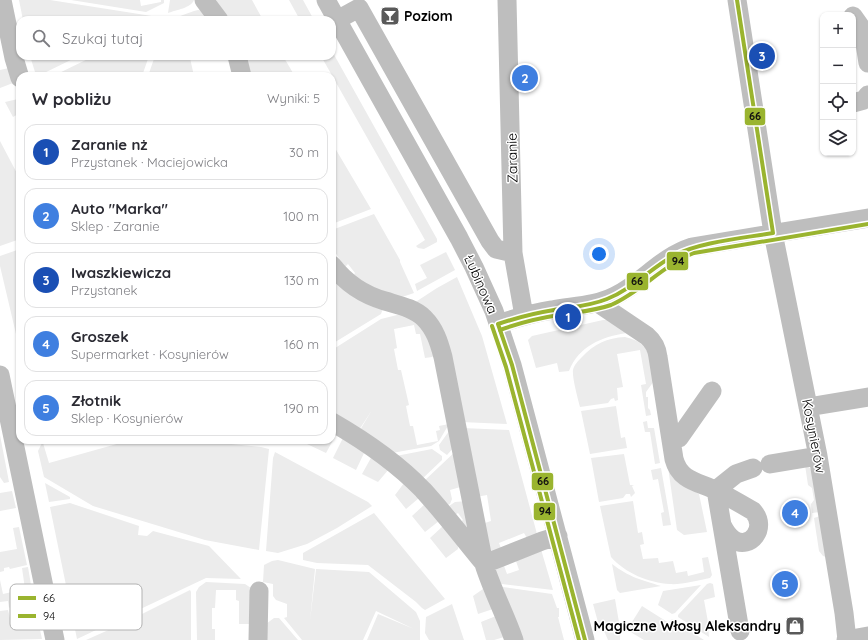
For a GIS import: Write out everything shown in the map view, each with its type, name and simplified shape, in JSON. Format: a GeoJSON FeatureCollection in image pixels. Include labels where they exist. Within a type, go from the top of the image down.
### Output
{"type":"FeatureCollection","features":[{"type":"Feature","properties":{"kind":"street"},"geometry":{"type":"LineString","coordinates":[[2,0],[18,72]]}},
{"type":"Feature","properties":{"kind":"street"},"geometry":{"type":"LineString","coordinates":[[204,0],[216,16]]}},
{"type":"Feature","properties":{"kind":"street","name":"Łubinowa"},"geometry":{"type":"LineString","coordinates":[[326,0],[335,16]]}},
{"type":"Feature","properties":{"kind":"street","name":"Zaranie"},"geometry":{"type":"LineString","coordinates":[[507,0],[513,253],[524,316]]}},
{"type":"Feature","properties":{"kind":"street","name":"Kosynierów"},"geometry":{"type":"LineString","coordinates":[[737,0],[773,233],[818,456],[844,613],[846,640]]}},
{"type":"Feature","properties":{"kind":"street"},"geometry":{"type":"LineString","coordinates":[[850,0],[852,12]]}},
{"type":"Feature","properties":{"kind":"street"},"geometry":{"type":"LineString","coordinates":[[337,20],[359,8],[490,241],[496,249],[513,253]]}},
{"type":"Feature","properties":{"kind":"street","name":"Łubinowa"},"geometry":{"type":"LineString","coordinates":[[337,20],[467,252],[486,292],[517,382],[585,640]]}},
{"type":"Feature","properties":{"kind":"street"},"geometry":{"type":"LineString","coordinates":[[856,20],[863,30],[868,63]]}},
{"type":"Feature","properties":{"kind":"street"},"geometry":{"type":"LineString","coordinates":[[238,60],[241,72]]}},
{"type":"Feature","properties":{"kind":"street"},"geometry":{"type":"LineString","coordinates":[[856,102],[864,100],[868,95]]}},
{"type":"Feature","properties":{"kind":"street"},"geometry":{"type":"LineString","coordinates":[[498,324],[524,316],[598,302],[621,292],[680,251],[698,246],[868,218]]}},
{"type":"Feature","properties":{"kind":"street"},"geometry":{"type":"LineString","coordinates":[[336,269],[346,279],[364,292],[384,301],[411,309],[428,323],[437,336],[443,356],[484,564],[488,579],[514,640]]}},
{"type":"Feature","properties":{"kind":"street"},"geometry":{"type":"LineString","coordinates":[[598,302],[647,336],[655,346],[674,459],[679,471],[689,479],[703,486],[716,490],[753,511],[757,515],[759,530],[756,536],[751,540],[736,542],[722,525]]}},
{"type":"Feature","properties":{"kind":"street"},"geometry":{"type":"LineString","coordinates":[[0,375],[14,412],[16,423]]}},
{"type":"Feature","properties":{"kind":"street"},"geometry":{"type":"LineString","coordinates":[[671,440],[679,438],[712,391]]}},
{"type":"Feature","properties":{"kind":"street"},"geometry":{"type":"LineString","coordinates":[[808,407],[868,397]]}},
{"type":"Feature","properties":{"kind":"street"},"geometry":{"type":"LineString","coordinates":[[336,424],[353,434],[385,457],[412,480],[434,503],[484,564]]}},
{"type":"Feature","properties":{"kind":"street"},"geometry":{"type":"LineString","coordinates":[[20,444],[45,584]]}},
{"type":"Feature","properties":{"kind":"street"},"geometry":{"type":"LineString","coordinates":[[716,490],[736,474],[761,466],[818,456]]}},
{"type":"Feature","properties":{"kind":"street"},"geometry":{"type":"LineString","coordinates":[[716,490],[740,631]]}},
{"type":"Feature","properties":{"kind":"street"},"geometry":{"type":"LineString","coordinates":[[484,564],[558,536]]}},
{"type":"Feature","properties":{"kind":"street"},"geometry":{"type":"LineString","coordinates":[[258,640],[259,591]]}},
{"type":"Feature","properties":{"kind":"street"},"geometry":{"type":"LineString","coordinates":[[53,630],[55,640]]}},
{"type":"Feature","properties":{"kind":"street"},"geometry":{"type":"LineString","coordinates":[[846,640],[868,636]]}},
{"type":"Feature","properties":{"kind":"shaded area"},"geometry":{"type":"Polygon","coordinates":[[[19,0],[50,0],[152,16],[22,16],[19,0]]]}},
{"type":"Feature","properties":{"kind":"shaded area"},"geometry":{"type":"Polygon","coordinates":[[[71,0],[140,0],[141,6],[161,2],[161,0],[164,0],[164,3],[146,12],[71,0]]]}},
{"type":"Feature","properties":{"kind":"shaded area"},"geometry":{"type":"Polygon","coordinates":[[[170,0],[194,0],[187,7],[168,13],[170,0]]]}},
{"type":"Feature","properties":{"kind":"shaded area"},"geometry":{"type":"Polygon","coordinates":[[[216,0],[252,0],[261,16],[222,16],[216,0]]]}},
{"type":"Feature","properties":{"kind":"shaded area"},"geometry":{"type":"Polygon","coordinates":[[[289,0],[303,0],[312,16],[298,16],[289,0]]]}},
{"type":"Feature","properties":{"kind":"shaded area"},"geometry":{"type":"Polygon","coordinates":[[[198,10],[208,12],[211,16],[180,16],[198,10]]]}},
{"type":"Feature","properties":{"kind":"shaded area"},"geometry":{"type":"Polygon","coordinates":[[[336,58],[437,239],[437,242],[424,249],[416,246],[425,240],[336,83],[336,72],[330,72],[323,60],[336,60],[336,58]]]}},
{"type":"Feature","properties":{"kind":"shaded area"},"geometry":{"type":"Polygon","coordinates":[[[31,60],[71,60],[46,72],[35,72],[31,60]]]}},
{"type":"Feature","properties":{"kind":"shaded area"},"geometry":{"type":"Polygon","coordinates":[[[86,60],[148,60],[143,72],[61,72],[86,60]]]}},
{"type":"Feature","properties":{"kind":"shaded area"},"geometry":{"type":"Polygon","coordinates":[[[154,60],[190,60],[193,72],[149,72],[154,60]]]}},
{"type":"Feature","properties":{"kind":"shaded area"},"geometry":{"type":"Polygon","coordinates":[[[242,60],[285,60],[292,72],[246,72],[242,60]]]}},
{"type":"Feature","properties":{"kind":"shaded area"},"geometry":{"type":"Polygon","coordinates":[[[9,68],[13,83],[0,88],[0,70],[9,68]]]}},
{"type":"Feature","properties":{"kind":"shaded area"},"geometry":{"type":"Polygon","coordinates":[[[16,99],[16,115],[13,117],[5,102],[16,99]]]}},
{"type":"Feature","properties":{"kind":"shaded area"},"geometry":{"type":"Polygon","coordinates":[[[0,141],[16,171],[16,240],[0,246],[0,141]]]}},
{"type":"Feature","properties":{"kind":"shaded area"},"geometry":{"type":"Polygon","coordinates":[[[336,150],[371,209],[336,222],[336,150]]]}},
{"type":"Feature","properties":{"kind":"shaded area"},"geometry":{"type":"Polygon","coordinates":[[[374,214],[400,260],[414,293],[402,297],[384,295],[353,276],[355,273],[348,264],[345,267],[336,254],[336,228],[374,214]]]}},
{"type":"Feature","properties":{"kind":"shaded area"},"geometry":{"type":"Polygon","coordinates":[[[16,250],[16,334],[0,266],[0,256],[16,250]]]}},
{"type":"Feature","properties":{"kind":"shaded area"},"geometry":{"type":"Polygon","coordinates":[[[446,252],[455,270],[417,291],[415,284],[427,278],[420,265],[446,252]]]}},
{"type":"Feature","properties":{"kind":"shaded area"},"geometry":{"type":"Polygon","coordinates":[[[457,277],[482,336],[507,424],[461,422],[414,303],[457,277]]]}},
{"type":"Feature","properties":{"kind":"shaded area"},"geometry":{"type":"Polygon","coordinates":[[[336,281],[340,281],[384,305],[381,314],[336,342],[336,281]]]}},
{"type":"Feature","properties":{"kind":"shaded area"},"geometry":{"type":"Polygon","coordinates":[[[401,314],[419,319],[436,354],[432,357],[425,358],[420,334],[416,334],[414,325],[394,329],[397,348],[394,349],[398,370],[401,370],[409,405],[406,406],[410,426],[413,426],[417,445],[438,441],[436,431],[440,430],[439,426],[449,424],[439,441],[431,446],[392,453],[360,430],[372,410],[359,430],[336,416],[336,347],[381,319],[401,314]]]}},
{"type":"Feature","properties":{"kind":"shaded area"},"geometry":{"type":"Polygon","coordinates":[[[607,320],[627,333],[608,337],[592,344],[573,362],[569,371],[559,372],[557,363],[536,368],[528,340],[532,336],[607,320]]]}},
{"type":"Feature","properties":{"kind":"shaded area"},"geometry":{"type":"Polygon","coordinates":[[[625,337],[640,343],[645,347],[650,359],[654,381],[646,392],[646,397],[648,397],[648,408],[651,415],[646,416],[641,385],[646,384],[640,350],[617,354],[623,387],[617,388],[618,400],[615,401],[614,398],[608,403],[580,407],[573,378],[573,370],[575,365],[587,352],[601,342],[625,337]]]}},
{"type":"Feature","properties":{"kind":"shaded area"},"geometry":{"type":"Polygon","coordinates":[[[616,406],[621,438],[625,437],[627,448],[590,454],[581,411],[616,406]]]}},
{"type":"Feature","properties":{"kind":"shaded area"},"geometry":{"type":"Polygon","coordinates":[[[647,421],[648,428],[654,428],[660,463],[655,464],[650,432],[645,432],[643,422],[647,421]]]}},
{"type":"Feature","properties":{"kind":"shaded area"},"geometry":{"type":"Polygon","coordinates":[[[452,427],[456,445],[447,455],[440,450],[439,445],[452,427]]]}},
{"type":"Feature","properties":{"kind":"shaded area"},"geometry":{"type":"Polygon","coordinates":[[[462,428],[509,430],[537,534],[528,540],[524,533],[499,543],[502,551],[488,551],[485,523],[491,521],[487,495],[476,497],[462,428]]]}},
{"type":"Feature","properties":{"kind":"shaded area"},"geometry":{"type":"Polygon","coordinates":[[[0,435],[9,482],[4,483],[0,477],[0,435]]]}},
{"type":"Feature","properties":{"kind":"shaded area"},"geometry":{"type":"Polygon","coordinates":[[[343,438],[365,451],[356,470],[333,458],[343,438]]]}},
{"type":"Feature","properties":{"kind":"shaded area"},"geometry":{"type":"Polygon","coordinates":[[[42,444],[43,444],[49,463],[117,444],[231,444],[269,449],[259,550],[205,540],[93,506],[44,477],[38,451],[42,444]]]}},
{"type":"Feature","properties":{"kind":"shaded area"},"geometry":{"type":"Polygon","coordinates":[[[307,444],[331,444],[326,453],[307,444]]]}},
{"type":"Feature","properties":{"kind":"shaded area"},"geometry":{"type":"Polygon","coordinates":[[[432,449],[442,456],[442,460],[421,480],[396,456],[432,449]]]}},
{"type":"Feature","properties":{"kind":"shaded area"},"geometry":{"type":"Polygon","coordinates":[[[458,449],[464,486],[450,490],[452,499],[450,504],[445,506],[423,482],[458,449]]]}},
{"type":"Feature","properties":{"kind":"shaded area"},"geometry":{"type":"Polygon","coordinates":[[[275,452],[368,502],[372,506],[337,528],[307,544],[278,553],[266,551],[273,458],[275,452]]]}},
{"type":"Feature","properties":{"kind":"shaded area"},"geometry":{"type":"Polygon","coordinates":[[[624,454],[630,485],[634,485],[632,486],[635,493],[631,497],[630,494],[626,494],[623,498],[599,502],[591,458],[624,454]]]}},
{"type":"Feature","properties":{"kind":"shaded area"},"geometry":{"type":"Polygon","coordinates":[[[372,456],[389,469],[378,482],[362,474],[372,456]]]}},
{"type":"Feature","properties":{"kind":"shaded area"},"geometry":{"type":"Polygon","coordinates":[[[805,465],[815,474],[828,556],[826,557],[819,551],[814,518],[820,516],[820,512],[812,513],[811,504],[814,500],[812,488],[808,485],[805,465]]]}},
{"type":"Feature","properties":{"kind":"shaded area"},"geometry":{"type":"Polygon","coordinates":[[[668,467],[685,486],[699,494],[707,532],[684,535],[677,530],[668,467]]]}},
{"type":"Feature","properties":{"kind":"shaded area"},"geometry":{"type":"Polygon","coordinates":[[[661,468],[671,525],[663,526],[661,513],[664,512],[658,479],[653,480],[651,470],[661,468]]]}},
{"type":"Feature","properties":{"kind":"shaded area"},"geometry":{"type":"Polygon","coordinates":[[[45,483],[70,497],[70,499],[49,502],[45,483]]]}},
{"type":"Feature","properties":{"kind":"shaded area"},"geometry":{"type":"Polygon","coordinates":[[[404,483],[419,498],[406,509],[395,495],[404,483]]]}},
{"type":"Feature","properties":{"kind":"shaded area"},"geometry":{"type":"Polygon","coordinates":[[[12,491],[16,508],[0,511],[0,493],[12,491]]]}},
{"type":"Feature","properties":{"kind":"shaded area"},"geometry":{"type":"Polygon","coordinates":[[[467,501],[473,532],[458,524],[463,520],[458,513],[452,517],[449,506],[455,502],[467,501]]]}},
{"type":"Feature","properties":{"kind":"shaded area"},"geometry":{"type":"Polygon","coordinates":[[[633,501],[638,533],[642,532],[644,544],[640,545],[643,559],[658,558],[659,563],[673,561],[676,573],[687,571],[688,576],[704,572],[702,558],[708,557],[712,575],[710,578],[679,584],[654,582],[623,568],[611,557],[600,506],[633,501]]]}},
{"type":"Feature","properties":{"kind":"shaded area"},"geometry":{"type":"Polygon","coordinates":[[[70,503],[139,526],[138,535],[147,536],[153,531],[209,546],[241,579],[206,578],[142,608],[142,584],[66,584],[50,507],[70,503]]]}},
{"type":"Feature","properties":{"kind":"shaded area"},"geometry":{"type":"Polygon","coordinates":[[[425,504],[439,521],[425,532],[412,516],[425,504]]]}},
{"type":"Feature","properties":{"kind":"shaded area"},"geometry":{"type":"Polygon","coordinates":[[[374,513],[445,599],[425,610],[368,565],[317,563],[303,560],[303,553],[374,513]]]}},
{"type":"Feature","properties":{"kind":"shaded area"},"geometry":{"type":"Polygon","coordinates":[[[443,526],[458,545],[458,549],[446,558],[430,538],[443,526]]]}},
{"type":"Feature","properties":{"kind":"shaded area"},"geometry":{"type":"Polygon","coordinates":[[[19,527],[27,565],[10,569],[9,567],[4,568],[4,571],[0,572],[0,552],[17,549],[13,528],[19,527]]]}},
{"type":"Feature","properties":{"kind":"shaded area"},"geometry":{"type":"Polygon","coordinates":[[[540,546],[553,590],[494,583],[494,570],[503,563],[507,574],[519,570],[515,558],[540,546]]]}},
{"type":"Feature","properties":{"kind":"shaded area"},"geometry":{"type":"Polygon","coordinates":[[[278,560],[315,569],[310,621],[316,569],[369,572],[416,612],[420,621],[420,640],[367,640],[378,614],[414,629],[376,611],[363,640],[302,640],[284,618],[287,617],[287,604],[276,600],[273,596],[273,584],[263,582],[264,565],[278,560]]]}},
{"type":"Feature","properties":{"kind":"shaded area"},"geometry":{"type":"Polygon","coordinates":[[[612,564],[641,580],[661,586],[620,593],[617,590],[612,564]]]}},
{"type":"Feature","properties":{"kind":"shaded area"},"geometry":{"type":"Polygon","coordinates":[[[28,567],[31,584],[24,584],[22,568],[28,567]]]}},
{"type":"Feature","properties":{"kind":"shaded area"},"geometry":{"type":"Polygon","coordinates":[[[0,580],[3,594],[10,592],[9,608],[8,601],[0,602],[0,580]]]}},
{"type":"Feature","properties":{"kind":"shaded area"},"geometry":{"type":"Polygon","coordinates":[[[206,582],[245,584],[251,588],[249,624],[239,624],[239,601],[236,600],[236,590],[216,590],[215,608],[212,608],[212,629],[215,629],[215,640],[197,640],[196,592],[199,587],[206,582]]]}},
{"type":"Feature","properties":{"kind":"shaded area"},"geometry":{"type":"Polygon","coordinates":[[[707,584],[713,584],[715,597],[704,600],[708,622],[718,620],[719,624],[708,627],[709,637],[678,617],[678,615],[707,584]]]}},
{"type":"Feature","properties":{"kind":"shaded area"},"geometry":{"type":"Polygon","coordinates":[[[701,585],[675,613],[672,614],[658,605],[663,591],[701,585]]]}},
{"type":"Feature","properties":{"kind":"shaded area"},"geometry":{"type":"Polygon","coordinates":[[[496,586],[552,594],[557,608],[559,608],[558,617],[564,640],[517,640],[496,586]]]}},
{"type":"Feature","properties":{"kind":"shaded area"},"geometry":{"type":"Polygon","coordinates":[[[483,589],[493,609],[478,614],[473,596],[483,589]]]}},
{"type":"Feature","properties":{"kind":"shaded area"},"geometry":{"type":"Polygon","coordinates":[[[190,590],[191,640],[86,640],[108,630],[142,630],[142,614],[190,590]]]}},
{"type":"Feature","properties":{"kind":"shaded area"},"geometry":{"type":"Polygon","coordinates":[[[615,599],[620,628],[620,640],[608,640],[605,633],[599,626],[593,604],[615,599]]]}},
{"type":"Feature","properties":{"kind":"shaded area"},"geometry":{"type":"Polygon","coordinates":[[[452,604],[464,640],[429,640],[425,633],[426,617],[452,604]]]}},
{"type":"Feature","properties":{"kind":"shaded area"},"geometry":{"type":"Polygon","coordinates":[[[642,606],[680,630],[669,622],[672,619],[704,640],[644,640],[627,630],[642,606]]]}},
{"type":"Feature","properties":{"kind":"shaded area"},"geometry":{"type":"Polygon","coordinates":[[[8,610],[10,630],[40,630],[42,639],[0,640],[0,611],[8,610]]]}},
{"type":"Feature","properties":{"kind":"shaded area"},"geometry":{"type":"Polygon","coordinates":[[[496,616],[504,637],[494,640],[486,640],[481,622],[496,616]]]}},
{"type":"Feature","properties":{"kind":"shaded area"},"geometry":{"type":"Polygon","coordinates":[[[274,618],[279,618],[298,640],[263,640],[266,624],[274,618]]]}},
{"type":"Feature","properties":{"kind":"shaded area"},"geometry":{"type":"Polygon","coordinates":[[[75,630],[96,630],[77,639],[75,630]]]}},
{"type":"Feature","properties":{"kind":"transit line","name":"66"},"geometry":{"type":"LineString","coordinates":[[737,0],[773,233]]}},
{"type":"Feature","properties":{"kind":"transit line","name":"94"},"geometry":{"type":"LineString","coordinates":[[500,330],[537,319],[592,310],[611,305],[622,300],[672,264],[694,253],[868,224]]}},
{"type":"Feature","properties":{"kind":"transit line","name":"66"},"geometry":{"type":"LineString","coordinates":[[498,324],[533,314],[588,305],[607,299],[625,290],[673,256],[695,247],[773,233]]}},
{"type":"Feature","properties":{"kind":"transit line","name":"66"},"geometry":{"type":"LineString","coordinates":[[498,324],[512,365],[585,640]]}},
{"type":"Feature","properties":{"kind":"transit line","name":"94"},"geometry":{"type":"LineString","coordinates":[[492,326],[506,367],[579,640]]}},
{"type":"Feature","properties":{"kind":"place","name":"Poziom"},"geometry":{"type":"Point","coordinates":[390,16]}},
{"type":"Feature","properties":{"kind":"place","name":"Iwaszkiewicza"},"geometry":{"type":"Point","coordinates":[762,56]}},
{"type":"Feature","properties":{"kind":"place","name":"Auto \"Marka\""},"geometry":{"type":"Point","coordinates":[525,78]}},
{"type":"Feature","properties":{"kind":"place","name":"Zaranie nż"},"geometry":{"type":"Point","coordinates":[568,317]}},
{"type":"Feature","properties":{"kind":"place","name":"Groszek"},"geometry":{"type":"Point","coordinates":[795,513]}},
{"type":"Feature","properties":{"kind":"place","name":"Złotnik"},"geometry":{"type":"Point","coordinates":[785,584]}},
{"type":"Feature","properties":{"kind":"place","name":"Magiczne Włosy Aleksandry"},"geometry":{"type":"Point","coordinates":[795,626]}}]}
